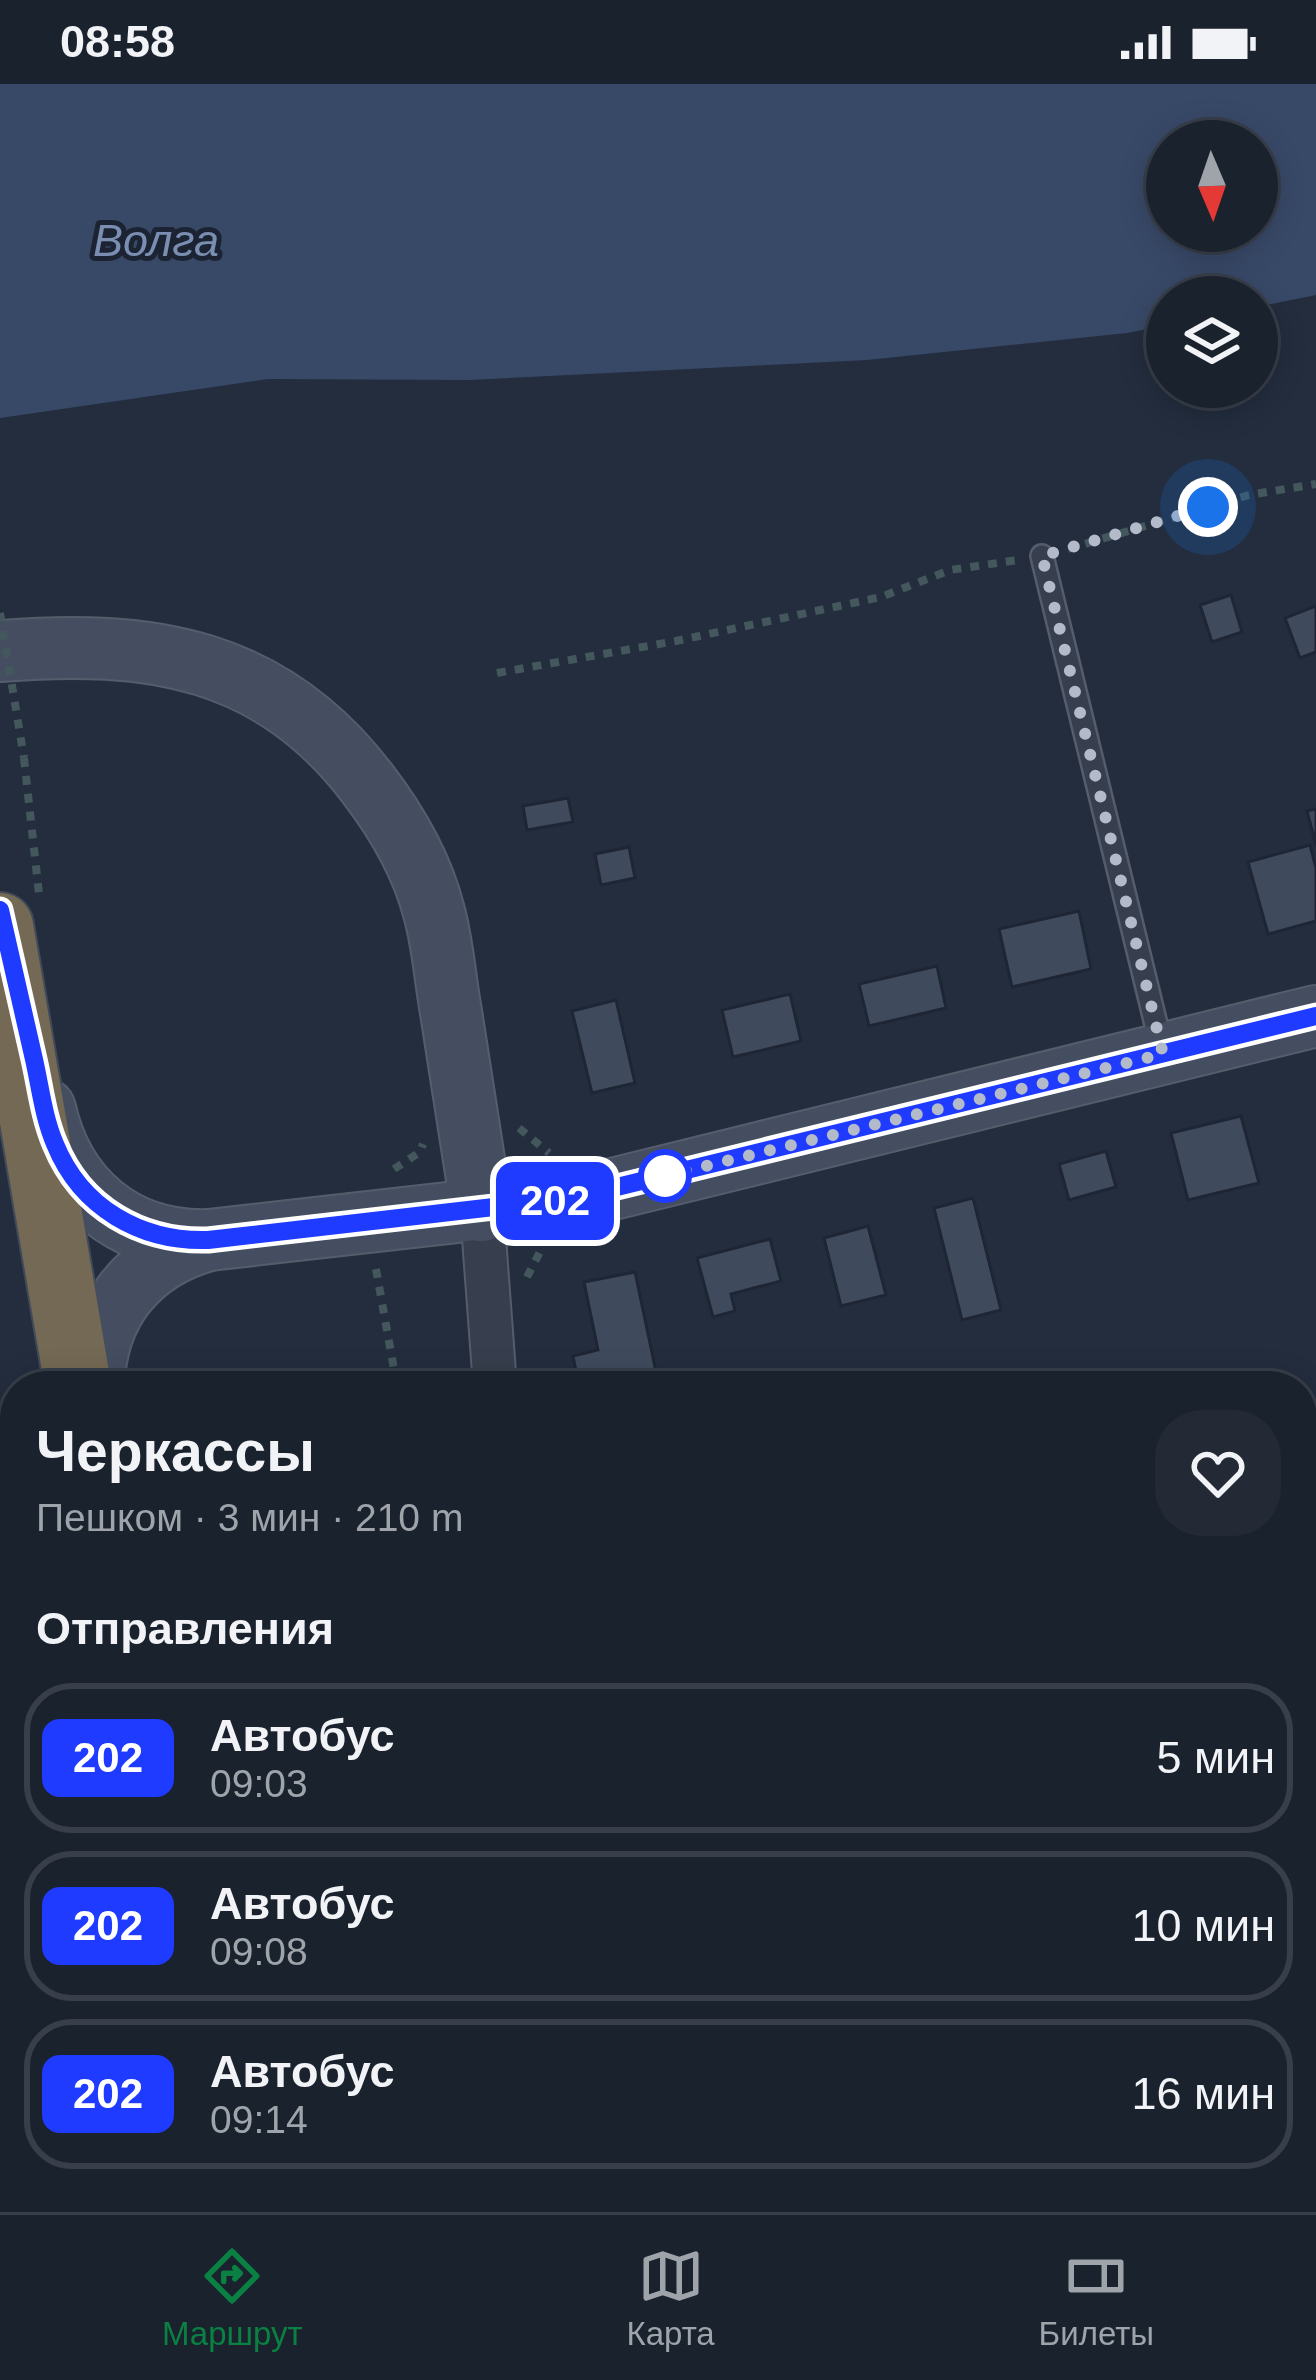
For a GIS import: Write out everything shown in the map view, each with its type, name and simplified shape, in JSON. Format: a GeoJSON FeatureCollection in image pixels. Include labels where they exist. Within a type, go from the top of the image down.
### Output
{"type":"FeatureCollection","features":[{"type":"Feature","properties":{"kind":"highway"},"geometry":{"type":"LineString","coordinates":[[14,918],[75,1371]]}},
{"type":"Feature","properties":{"kind":"street"},"geometry":{"type":"LineString","coordinates":[[0,651],[93,646],[136,649],[178,658],[258,687],[294,709],[340,751],[404,836],[435,915],[482,1210],[494,1371]]}},
{"type":"Feature","properties":{"kind":"street"},"geometry":{"type":"LineString","coordinates":[[14,918],[50,1129],[68,1171],[97,1204],[122,1221],[164,1238],[208,1240],[572,1198],[1316,1016]]}},
{"type":"Feature","properties":{"kind":"street"},"geometry":{"type":"LineString","coordinates":[[96,1371],[103,1330],[124,1292],[155,1262],[208,1240]]}},
{"type":"Feature","properties":{"kind":"lane"},"geometry":{"type":"LineString","coordinates":[[1042,556],[1163,1054]]}},
{"type":"Feature","properties":{"kind":"path"},"geometry":{"type":"LineString","coordinates":[[497,673],[859,602],[950,570],[1042,556],[1249,495],[1316,484]]}},
{"type":"Feature","properties":{"kind":"path"},"geometry":{"type":"LineString","coordinates":[[0,613],[24,758],[14,918]]}},
{"type":"Feature","properties":{"kind":"path"},"geometry":{"type":"LineString","coordinates":[[510,1120],[548,1152],[560,1156]]}},
{"type":"Feature","properties":{"kind":"path"},"geometry":{"type":"LineString","coordinates":[[391,1172],[419,1152],[431,1129]]}},
{"type":"Feature","properties":{"kind":"path"},"geometry":{"type":"LineString","coordinates":[[524,1285],[538,1252],[548,1242]]}},
{"type":"Feature","properties":{"kind":"path"},"geometry":{"type":"LineString","coordinates":[[374,1261],[394,1371]]}},
{"type":"Feature","properties":{"kind":"water","name":"Волга"},"geometry":{"type":"Polygon","coordinates":[[[0,84],[1316,84],[1316,295],[1278,303],[1278,276],[1146,276],[1146,329],[1127,333],[867,360],[469,380],[268,379],[0,418],[0,84]]]}},
{"type":"Feature","properties":{"kind":"building"},"geometry":{"type":"Polygon","coordinates":[[[1231,595],[1242,632],[1212,642],[1200,605],[1231,595]]]}},
{"type":"Feature","properties":{"kind":"building"},"geometry":{"type":"Polygon","coordinates":[[[1316,606],[1316,652],[1300,658],[1285,618],[1316,606]]]}},
{"type":"Feature","properties":{"kind":"building"},"geometry":{"type":"Polygon","coordinates":[[[568,798],[573,822],[527,830],[523,806],[568,798]]]}},
{"type":"Feature","properties":{"kind":"building"},"geometry":{"type":"Polygon","coordinates":[[[1316,809],[1316,845],[1307,811],[1316,809]]]}},
{"type":"Feature","properties":{"kind":"building"},"geometry":{"type":"Polygon","coordinates":[[[1310,845],[1316,868],[1316,921],[1268,934],[1248,862],[1310,845]]]}},
{"type":"Feature","properties":{"kind":"building"},"geometry":{"type":"Polygon","coordinates":[[[629,847],[635,878],[601,885],[595,854],[629,847]]]}},
{"type":"Feature","properties":{"kind":"building"},"geometry":{"type":"Polygon","coordinates":[[[1079,911],[1091,969],[1012,987],[999,929],[1079,911]]]}},
{"type":"Feature","properties":{"kind":"building"},"geometry":{"type":"Polygon","coordinates":[[[937,966],[946,1008],[869,1026],[859,984],[937,966]]]}},
{"type":"Feature","properties":{"kind":"building"},"geometry":{"type":"Polygon","coordinates":[[[790,994],[801,1041],[733,1057],[722,1010],[790,994]]]}},
{"type":"Feature","properties":{"kind":"building"},"geometry":{"type":"Polygon","coordinates":[[[616,1000],[635,1083],[592,1093],[572,1011],[616,1000]]]}},
{"type":"Feature","properties":{"kind":"building"},"geometry":{"type":"Polygon","coordinates":[[[1241,1116],[1259,1183],[1188,1200],[1171,1133],[1241,1116]]]}},
{"type":"Feature","properties":{"kind":"building"},"geometry":{"type":"Polygon","coordinates":[[[1106,1151],[1116,1187],[1069,1200],[1059,1164],[1106,1151]]]}},
{"type":"Feature","properties":{"kind":"building"},"geometry":{"type":"Polygon","coordinates":[[[973,1198],[1001,1310],[962,1320],[934,1208],[973,1198]]]}},
{"type":"Feature","properties":{"kind":"building"},"geometry":{"type":"Polygon","coordinates":[[[868,1226],[886,1295],[841,1306],[824,1238],[868,1226]]]}},
{"type":"Feature","properties":{"kind":"building"},"geometry":{"type":"Polygon","coordinates":[[[770,1239],[781,1281],[731,1294],[735,1311],[713,1317],[697,1258],[770,1239]]]}},
{"type":"Feature","properties":{"kind":"building"},"geometry":{"type":"Polygon","coordinates":[[[635,1272],[656,1371],[576,1371],[573,1356],[598,1350],[584,1282],[635,1272]]]}},
{"type":"Feature","properties":{"kind":"bus line","name":"202"},"geometry":{"type":"LineString","coordinates":[[0,910],[50,1129],[68,1171],[109,1214],[149,1234],[179,1240],[572,1198],[1316,1016]]}},
{"type":"Feature","properties":{"kind":"route"},"geometry":{"type":"LineString","coordinates":[[665,1176],[1163,1054],[1042,556],[1208,507]]}}]}
